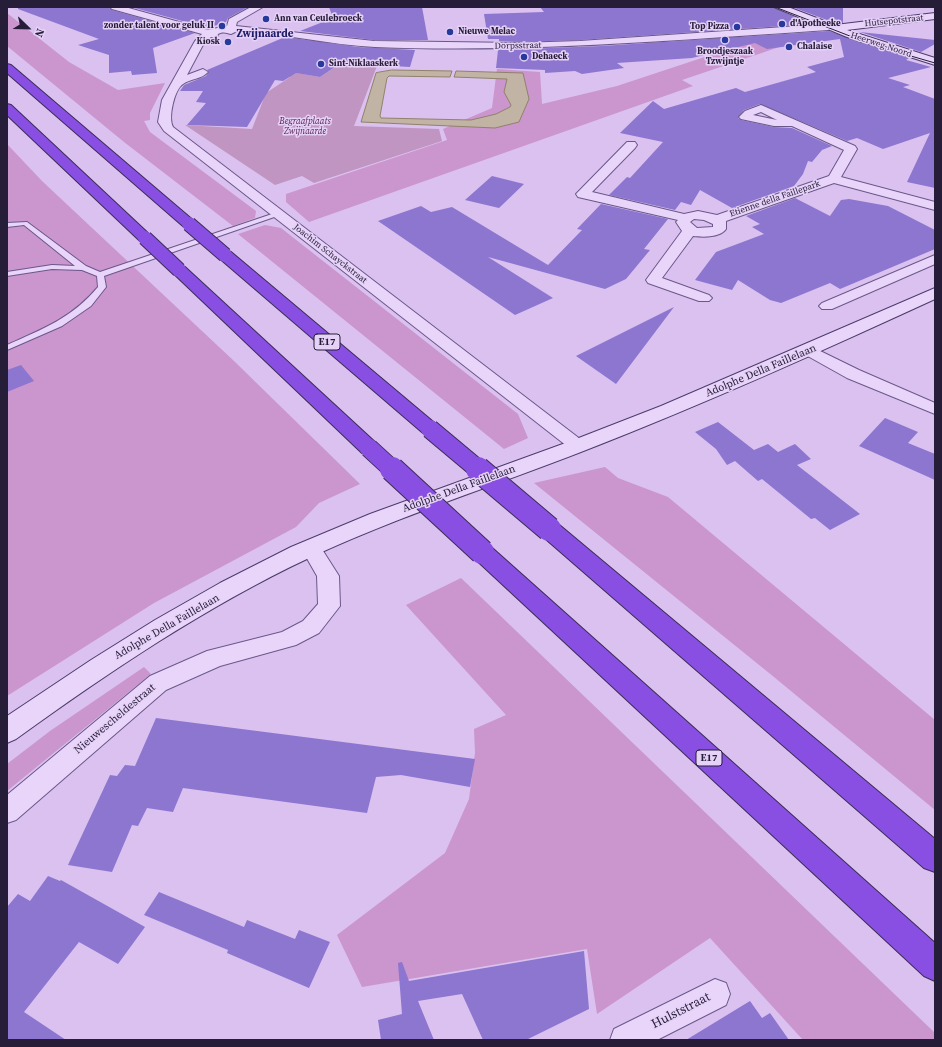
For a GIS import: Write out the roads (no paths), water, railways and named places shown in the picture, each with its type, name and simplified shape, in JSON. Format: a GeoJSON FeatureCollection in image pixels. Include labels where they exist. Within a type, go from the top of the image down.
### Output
{"type":"FeatureCollection","features":[{"type":"Feature","properties":{"kind":"highway","name":"E17"},"geometry":{"type":"LineString","coordinates":[[7,67],[225,255],[935,858]]}},
{"type":"Feature","properties":{"kind":"highway","name":"E17"},"geometry":{"type":"LineString","coordinates":[[7,108],[369,448],[935,965]]}},
{"type":"Feature","properties":{"kind":"main road","name":"Heerweg-Noord"},"geometry":{"type":"LineString","coordinates":[[778,7],[828,27],[935,62]]}},
{"type":"Feature","properties":{"kind":"main road","name":"Hutsepotstraat"},"geometry":{"type":"LineString","coordinates":[[828,27],[935,16]]}},
{"type":"Feature","properties":{"kind":"main road","name":"Adolphe Della Faillelaan"},"geometry":{"type":"LineString","coordinates":[[7,731],[95,669],[254,576],[311,548],[350,530],[578,446],[810,351],[935,293]]}},
{"type":"Feature","properties":{"kind":"street"},"geometry":{"type":"LineString","coordinates":[[115,7],[211,34]]}},
{"type":"Feature","properties":{"kind":"street"},"geometry":{"type":"LineString","coordinates":[[231,30],[232,21],[258,7]]}},
{"type":"Feature","properties":{"kind":"street","name":"Dorpsstraat"},"geometry":{"type":"LineString","coordinates":[[211,34],[231,30],[374,44],[518,46],[573,44],[828,27]]}},
{"type":"Feature","properties":{"kind":"street","name":"Joachim Schayckstraat"},"geometry":{"type":"LineString","coordinates":[[211,34],[200,41],[168,100],[164,114],[164,122],[168,129],[578,446]]}},
{"type":"Feature","properties":{"kind":"street"},"geometry":{"type":"LineString","coordinates":[[178,82],[203,72]]}},
{"type":"Feature","properties":{"kind":"street","name":"Etienne della Faillepark"},"geometry":{"type":"LineString","coordinates":[[794,123],[852,149],[834,179]]}},
{"type":"Feature","properties":{"kind":"street","name":"Etienne della Faillepark"},"geometry":{"type":"LineString","coordinates":[[631,145],[583,194],[688,224],[699,215],[716,220],[834,179],[851,185],[935,206]]}},
{"type":"Feature","properties":{"kind":"street"},"geometry":{"type":"LineString","coordinates":[[688,224],[653,280],[704,298]]}},
{"type":"Feature","properties":{"kind":"street"},"geometry":{"type":"LineString","coordinates":[[827,306],[935,259]]}},
{"type":"Feature","properties":{"kind":"street"},"geometry":{"type":"LineString","coordinates":[[810,351],[853,374],[935,409]]}},
{"type":"Feature","properties":{"kind":"street","name":"Nieuwescheldestraat"},"geometry":{"type":"LineString","coordinates":[[7,811],[158,683],[215,658],[288,639],[311,627],[329,606],[328,576],[311,548]]}},
{"type":"Feature","properties":{"kind":"street","name":"Hulststraat"},"geometry":{"type":"LineString","coordinates":[[625,1040],[715,994]]}},
{"type":"Feature","properties":{"kind":"lane"},"geometry":{"type":"LineString","coordinates":[[7,225],[24,223],[83,268],[100,275],[278,214]]}},
{"type":"Feature","properties":{"kind":"lane"},"geometry":{"type":"LineString","coordinates":[[7,274],[52,268],[83,268]]}},
{"type":"Feature","properties":{"kind":"lane"},"geometry":{"type":"LineString","coordinates":[[7,348],[59,324],[88,304],[102,287],[100,275]]}},
{"type":"Feature","properties":{"kind":"tram line"},"geometry":{"type":"LineString","coordinates":[[775,7],[873,45],[935,63]]}},
{"type":"Feature","properties":{"kind":"place","name":"Ann van Ceulebroeck"},"geometry":{"type":"Point","coordinates":[266,19]}},
{"type":"Feature","properties":{"kind":"place","name":"d'Apotheeke"},"geometry":{"type":"Point","coordinates":[782,24]}},
{"type":"Feature","properties":{"kind":"place","name":"zonder talent voor geluk II"},"geometry":{"type":"Point","coordinates":[222,26]}},
{"type":"Feature","properties":{"kind":"place","name":"Top Pizza"},"geometry":{"type":"Point","coordinates":[737,27]}},
{"type":"Feature","properties":{"kind":"place","name":"Nieuwe Melac"},"geometry":{"type":"Point","coordinates":[450,32]}},
{"type":"Feature","properties":{"kind":"place","name":"Broodjeszaak Tzwijntje"},"geometry":{"type":"Point","coordinates":[725,40]}},
{"type":"Feature","properties":{"kind":"place","name":"Kiosk"},"geometry":{"type":"Point","coordinates":[228,42]}},
{"type":"Feature","properties":{"kind":"place","name":"Chalaise"},"geometry":{"type":"Point","coordinates":[789,47]}},
{"type":"Feature","properties":{"kind":"place","name":"Dehaeck"},"geometry":{"type":"Point","coordinates":[524,57]}},
{"type":"Feature","properties":{"kind":"place","name":"Sint-Niklaaskerk"},"geometry":{"type":"Point","coordinates":[321,64]}},
{"type":"Feature","properties":{"kind":"district","name":"Zwijnaarde"},"geometry":{"type":"Point","coordinates":[265,34]}},
{"type":"Feature","properties":{"kind":"park label","name":"Begraafplaats Zwijnaarde"},"geometry":{"type":"Point","coordinates":[305,128]}}]}
